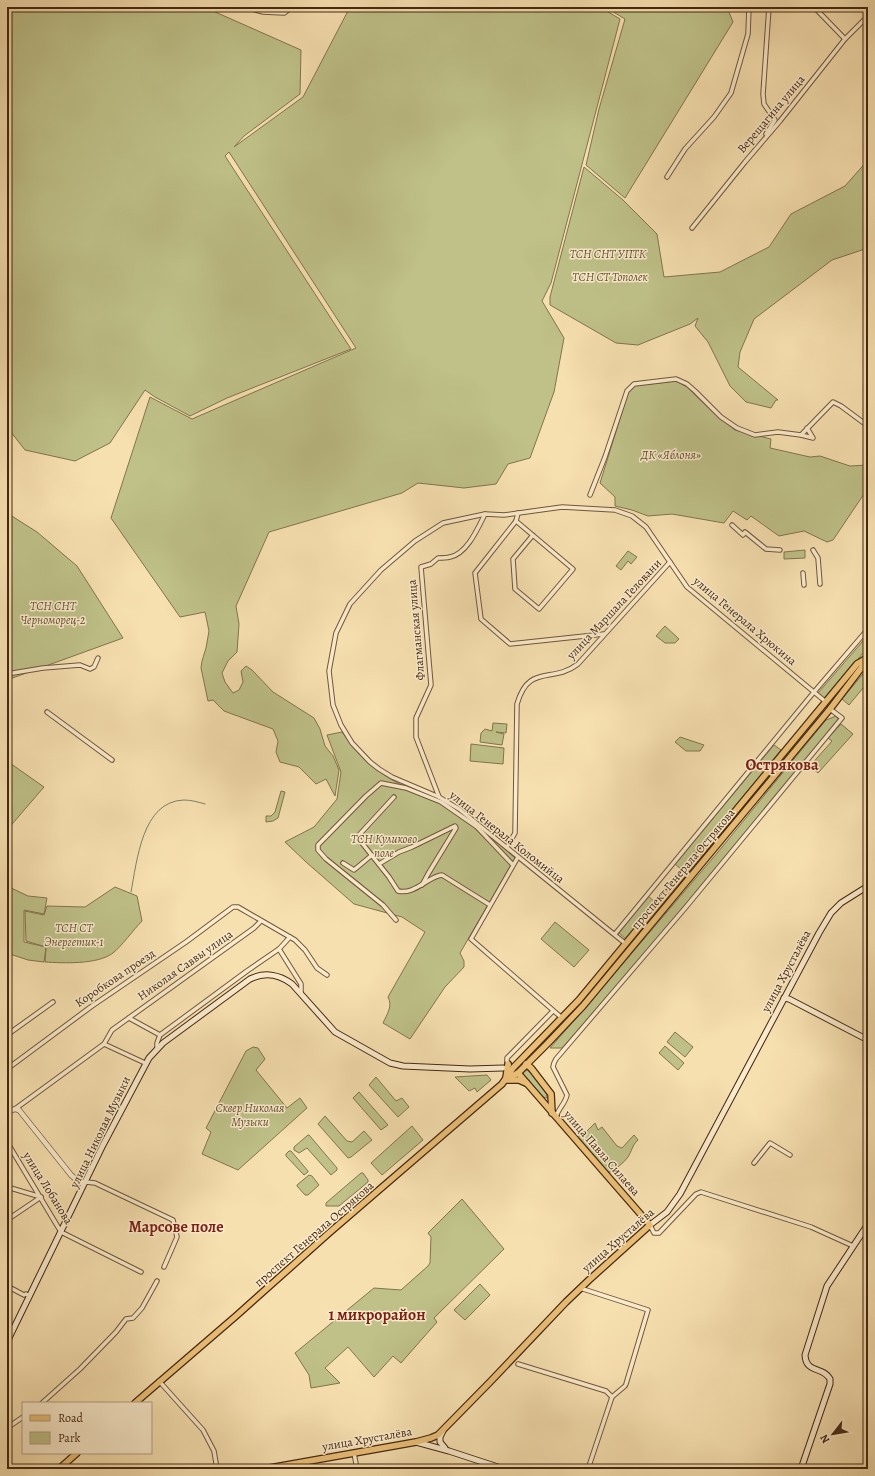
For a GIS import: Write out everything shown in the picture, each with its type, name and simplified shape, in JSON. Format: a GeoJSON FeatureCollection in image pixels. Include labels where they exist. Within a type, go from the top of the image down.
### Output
{"type":"FeatureCollection","features":[{"type":"Feature","properties":{"kind":"main road","name":"проспект Генерала Острякова"},"geometry":{"type":"LineString","coordinates":[[136,1402],[506,1080],[511,1068],[529,1053],[580,1000],[857,664],[866,658]]}},
{"type":"Feature","properties":{"kind":"main road","name":"проспект Генерала Острякова"},"geometry":{"type":"LineString","coordinates":[[511,1068],[526,1064],[548,1044],[583,1006],[830,709],[862,668],[866,658]]}},
{"type":"Feature","properties":{"kind":"main road","name":"улица Хрусталёва"},"geometry":{"type":"LineString","coordinates":[[264,1469],[416,1442],[431,1438],[443,1431],[580,1288],[667,1212],[680,1194],[831,913],[841,904],[868,886]]}},
{"type":"Feature","properties":{"kind":"main road","name":"улица Николая Музыки"},"geometry":{"type":"LineString","coordinates":[[7,1342],[103,1145],[145,1063],[157,1049],[192,1020],[250,979],[273,974],[283,977],[301,994]]}},
{"type":"Feature","properties":{"kind":"main road"},"geometry":{"type":"LineString","coordinates":[[301,994],[335,1032],[390,1063],[403,1066],[489,1069],[511,1068],[506,1080]]}},
{"type":"Feature","properties":{"kind":"main road"},"geometry":{"type":"LineString","coordinates":[[784,998],[789,999],[868,1040]]}},
{"type":"Feature","properties":{"kind":"main road"},"geometry":{"type":"LineString","coordinates":[[526,1064],[531,1068],[551,1094],[549,1099],[542,1100]]}},
{"type":"Feature","properties":{"kind":"main road","name":"улица Павла Силаева"},"geometry":{"type":"LineString","coordinates":[[511,1068],[542,1100],[650,1226]]}},
{"type":"Feature","properties":{"kind":"main road"},"geometry":{"type":"LineString","coordinates":[[489,1069],[501,1072],[506,1080]]}},
{"type":"Feature","properties":{"kind":"main road"},"geometry":{"type":"LineString","coordinates":[[506,1080],[519,1080],[529,1086]]}},
{"type":"Feature","properties":{"kind":"main road","name":"улица Павла Силаева"},"geometry":{"type":"LineString","coordinates":[[551,1094],[554,1115]]}},
{"type":"Feature","properties":{"kind":"main road"},"geometry":{"type":"LineString","coordinates":[[801,1469],[830,1384],[830,1380],[826,1374],[810,1368],[805,1360],[805,1355],[827,1286],[868,1224]]}},
{"type":"Feature","properties":{"kind":"main road"},"geometry":{"type":"LineString","coordinates":[[443,1431],[440,1437],[440,1442],[442,1447],[449,1451]]}},
{"type":"Feature","properties":{"kind":"main road"},"geometry":{"type":"LineString","coordinates":[[431,1438],[440,1448]]}},
{"type":"Feature","properties":{"kind":"main road"},"geometry":{"type":"LineString","coordinates":[[416,1442],[440,1448],[504,1469]]}},
{"type":"Feature","properties":{"kind":"main road"},"geometry":{"type":"LineString","coordinates":[[59,1469],[76,1454]]}},
{"type":"Feature","properties":{"kind":"street"},"geometry":{"type":"LineString","coordinates":[[223,7],[284,13],[289,7]]}},
{"type":"Feature","properties":{"kind":"street"},"geometry":{"type":"LineString","coordinates":[[667,177],[685,149],[714,117],[731,93],[748,34],[750,7]]}},
{"type":"Feature","properties":{"kind":"street"},"geometry":{"type":"LineString","coordinates":[[760,144],[775,120],[764,104],[763,94],[769,7]]}},
{"type":"Feature","properties":{"kind":"street"},"geometry":{"type":"LineString","coordinates":[[815,7],[845,39]]}},
{"type":"Feature","properties":{"kind":"street","name":"Верещагина улица"},"geometry":{"type":"LineString","coordinates":[[692,228],[794,104],[845,39],[868,16]]}},
{"type":"Feature","properties":{"kind":"street"},"geometry":{"type":"LineString","coordinates":[[590,495],[605,457],[627,391],[634,384],[676,379],[687,384],[721,417],[737,428],[755,435],[778,432],[813,438],[807,428]]}},
{"type":"Feature","properties":{"kind":"street"},"geometry":{"type":"LineString","coordinates":[[801,435],[833,402],[841,406],[868,426]]}},
{"type":"Feature","properties":{"kind":"street","name":"улица Генерала Коломийца"},"geometry":{"type":"LineString","coordinates":[[627,944],[518,858],[507,847],[459,809],[439,797],[392,777],[370,762],[352,743],[341,725],[333,705],[329,671],[336,633],[350,604],[381,570],[415,541],[443,523],[485,514],[518,513],[562,507],[615,510],[632,516],[646,527]]}},
{"type":"Feature","properties":{"kind":"street"},"geometry":{"type":"LineString","coordinates":[[518,513],[516,521],[475,572],[481,618],[510,644],[606,634]]}},
{"type":"Feature","properties":{"kind":"street","name":"Флагманская улица"},"geometry":{"type":"LineString","coordinates":[[439,797],[416,737],[416,718],[431,685],[421,568],[431,564],[438,558],[452,557],[461,551],[476,535],[485,514]]}},
{"type":"Feature","properties":{"kind":"street"},"geometry":{"type":"LineString","coordinates":[[516,521],[533,535],[573,569],[539,609],[515,590],[513,559],[533,535]]}},
{"type":"Feature","properties":{"kind":"street"},"geometry":{"type":"LineString","coordinates":[[732,525],[743,535],[745,532],[766,549],[780,550]]}},
{"type":"Feature","properties":{"kind":"street","name":"улица Генерала Хрюкина"},"geometry":{"type":"LineString","coordinates":[[646,527],[687,587],[826,702]]}},
{"type":"Feature","properties":{"kind":"street"},"geometry":{"type":"LineString","coordinates":[[813,550],[818,558],[820,584]]}},
{"type":"Feature","properties":{"kind":"street","name":"улица Маршала Геловани"},"geometry":{"type":"LineString","coordinates":[[507,847],[515,833],[517,704],[527,683],[534,678],[561,672],[574,667],[606,634],[670,562]]}},
{"type":"Feature","properties":{"kind":"street"},"geometry":{"type":"LineString","coordinates":[[803,573],[804,584]]}},
{"type":"Feature","properties":{"kind":"street"},"geometry":{"type":"LineString","coordinates":[[615,934],[814,692],[868,629]]}},
{"type":"Feature","properties":{"kind":"street"},"geometry":{"type":"LineString","coordinates":[[7,674],[43,668],[80,665],[90,669],[94,667],[98,658]]}},
{"type":"Feature","properties":{"kind":"street"},"geometry":{"type":"LineString","coordinates":[[554,1115],[563,1105],[567,1095],[555,1072],[554,1063],[560,1053],[594,1016],[682,912],[842,718],[830,709]]}},
{"type":"Feature","properties":{"kind":"street"},"geometry":{"type":"LineString","coordinates":[[47,712],[112,760]]}},
{"type":"Feature","properties":{"kind":"street"},"geometry":{"type":"LineString","coordinates":[[396,920],[383,905],[326,859],[318,850],[318,845],[366,796],[381,783],[406,788],[441,802],[477,827],[513,865]]}},
{"type":"Feature","properties":{"kind":"street"},"geometry":{"type":"LineString","coordinates":[[394,797],[358,836],[359,840],[379,864],[399,892],[422,886],[436,877],[444,876],[490,906]]}},
{"type":"Feature","properties":{"kind":"street"},"geometry":{"type":"LineString","coordinates":[[379,864],[400,852],[455,826],[456,828],[422,886]]}},
{"type":"Feature","properties":{"kind":"street"},"geometry":{"type":"LineString","coordinates":[[343,863],[354,870],[372,855]]}},
{"type":"Feature","properties":{"kind":"street"},"geometry":{"type":"LineString","coordinates":[[518,858],[471,939],[562,1018]]}},
{"type":"Feature","properties":{"kind":"street","name":"Коробкова проезд"},"geometry":{"type":"LineString","coordinates":[[7,1068],[92,1006],[186,942],[235,906],[261,921]]}},
{"type":"Feature","properties":{"kind":"street"},"geometry":{"type":"LineString","coordinates":[[261,921],[300,944],[317,968],[327,976]]}},
{"type":"Feature","properties":{"kind":"street","name":"Николая Саввы улица"},"geometry":{"type":"LineString","coordinates":[[15,1109],[104,1044],[112,1030],[249,932],[261,921]]}},
{"type":"Feature","properties":{"kind":"street"},"geometry":{"type":"LineString","coordinates":[[157,1049],[160,1034],[246,971],[279,949],[290,937]]}},
{"type":"Feature","properties":{"kind":"street"},"geometry":{"type":"LineString","coordinates":[[279,949],[301,984],[301,994]]}},
{"type":"Feature","properties":{"kind":"street"},"geometry":{"type":"LineString","coordinates":[[7,1035],[53,1002]]}},
{"type":"Feature","properties":{"kind":"street"},"geometry":{"type":"LineString","coordinates":[[511,1068],[507,1058],[553,1010]]}},
{"type":"Feature","properties":{"kind":"street"},"geometry":{"type":"LineString","coordinates":[[129,1018],[160,1034]]}},
{"type":"Feature","properties":{"kind":"street"},"geometry":{"type":"LineString","coordinates":[[104,1044],[145,1063]]}},
{"type":"Feature","properties":{"kind":"street"},"geometry":{"type":"LineString","coordinates":[[7,1112],[15,1109],[19,1110],[71,1175],[80,1183],[94,1183],[173,1220],[177,1237],[164,1267]]}},
{"type":"Feature","properties":{"kind":"street","name":"улица Лобанова"},"geometry":{"type":"LineString","coordinates":[[7,1142],[61,1232],[141,1272]]}},
{"type":"Feature","properties":{"kind":"street"},"geometry":{"type":"LineString","coordinates":[[754,1163],[770,1143],[790,1155]]}},
{"type":"Feature","properties":{"kind":"street"},"geometry":{"type":"LineString","coordinates":[[7,1187],[41,1197]]}},
{"type":"Feature","properties":{"kind":"street"},"geometry":{"type":"LineString","coordinates":[[650,1226],[654,1232],[659,1233],[696,1194],[701,1192],[811,1227],[853,1246]]}},
{"type":"Feature","properties":{"kind":"street"},"geometry":{"type":"LineString","coordinates":[[7,1220],[41,1197]]}},
{"type":"Feature","properties":{"kind":"street"},"geometry":{"type":"LineString","coordinates":[[43,1402],[80,1369],[116,1332],[126,1319],[133,1318],[142,1308],[157,1281]]}},
{"type":"Feature","properties":{"kind":"street"},"geometry":{"type":"LineString","coordinates":[[7,1286],[24,1295],[26,1294],[30,1296]]}},
{"type":"Feature","properties":{"kind":"street"},"geometry":{"type":"LineString","coordinates":[[580,1288],[648,1310],[625,1385],[612,1397],[588,1469]]}},
{"type":"Feature","properties":{"kind":"street"},"geometry":{"type":"LineString","coordinates":[[518,1364],[606,1391],[612,1397]]}},
{"type":"Feature","properties":{"kind":"street"},"geometry":{"type":"LineString","coordinates":[[159,1381],[203,1430],[214,1451],[217,1469]]}},
{"type":"Feature","properties":{"kind":"street"},"geometry":{"type":"LineString","coordinates":[[7,1428],[22,1418]]}},
{"type":"Feature","properties":{"kind":"street"},"geometry":{"type":"LineString","coordinates":[[354,1453],[357,1469]]}},
{"type":"Feature","properties":{"kind":"green space"},"geometry":{"type":"Polygon","coordinates":[[[7,7],[204,7],[301,50],[300,94],[244,136],[234,147],[303,97],[350,7],[600,7],[620,19],[551,283],[542,301],[564,338],[554,392],[530,458],[508,464],[496,484],[464,488],[418,483],[402,493],[269,532],[236,606],[239,624],[237,652],[228,661],[222,673],[225,682],[233,693],[239,690],[243,682],[241,671],[246,666],[252,670],[273,692],[314,718],[320,729],[325,746],[333,756],[339,770],[335,796],[326,779],[316,784],[299,767],[280,762],[276,752],[278,741],[273,729],[224,711],[213,700],[208,701],[201,668],[209,631],[205,612],[180,617],[111,518],[150,397],[192,419],[356,348],[229,152],[225,156],[351,349],[227,398],[190,416],[145,390],[110,443],[75,461],[25,450],[7,427],[7,7]]]}},
{"type":"Feature","properties":{"kind":"green space"},"geometry":{"type":"Polygon","coordinates":[[[605,7],[727,7],[733,22],[625,198],[586,165],[599,109],[625,19],[605,7]]]}},
{"type":"Feature","properties":{"kind":"green space","name":"ТСН СТ Тополек"},"geometry":{"type":"Polygon","coordinates":[[[868,160],[868,248],[832,260],[754,319],[740,352],[738,367],[778,400],[776,400],[771,408],[746,402],[730,386],[708,342],[695,326],[698,318],[690,324],[638,345],[616,343],[550,305],[550,297],[584,167],[623,200],[657,234],[664,277],[720,272],[769,247],[791,214],[845,186],[868,160]]]}},
{"type":"Feature","properties":{"kind":"green space","name":"ДК «Яблоня»"},"geometry":{"type":"Polygon","coordinates":[[[676,381],[687,387],[715,414],[735,430],[771,439],[770,448],[810,457],[820,456],[850,466],[868,465],[868,488],[833,540],[827,542],[804,531],[779,536],[751,516],[747,520],[733,511],[724,523],[672,514],[648,516],[615,506],[615,497],[600,483],[628,393],[632,386],[676,381]]]}},
{"type":"Feature","properties":{"kind":"green space","name":"ТСН СНТ Черноморец-2"},"geometry":{"type":"Polygon","coordinates":[[[7,513],[37,532],[77,566],[123,638],[7,680],[7,513]]]}},
{"type":"Feature","properties":{"kind":"green space"},"geometry":{"type":"Polygon","coordinates":[[[805,550],[805,558],[784,559],[784,552],[805,550]]]}},
{"type":"Feature","properties":{"kind":"green space"},"geometry":{"type":"Polygon","coordinates":[[[628,551],[637,557],[631,564],[628,561],[621,570],[616,566],[628,551]]]}},
{"type":"Feature","properties":{"kind":"green space"},"geometry":{"type":"Polygon","coordinates":[[[665,626],[679,639],[675,643],[665,643],[656,636],[665,626]]]}},
{"type":"Feature","properties":{"kind":"green space"},"geometry":{"type":"Polygon","coordinates":[[[868,635],[868,647],[825,699],[818,693],[868,635]]]}},
{"type":"Feature","properties":{"kind":"green space"},"geometry":{"type":"Polygon","coordinates":[[[868,668],[868,682],[849,705],[842,699],[868,668]]]}},
{"type":"Feature","properties":{"kind":"green space"},"geometry":{"type":"Polygon","coordinates":[[[836,716],[838,721],[635,965],[562,1048],[550,1048],[718,852],[826,720],[836,716]]]}},
{"type":"Feature","properties":{"kind":"green space"},"geometry":{"type":"Polygon","coordinates":[[[493,723],[507,724],[506,733],[496,732],[504,734],[502,745],[480,742],[481,733],[485,729],[492,731],[493,723]]]}},
{"type":"Feature","properties":{"kind":"green space"},"geometry":{"type":"Polygon","coordinates":[[[841,724],[853,734],[818,773],[810,766],[832,741],[828,738],[841,724]]]}},
{"type":"Feature","properties":{"kind":"green space","name":"ТСН Куликово поле"},"geometry":{"type":"Polygon","coordinates":[[[342,732],[362,757],[378,771],[412,790],[436,799],[462,813],[515,858],[460,953],[464,961],[464,967],[445,987],[410,1039],[383,1023],[390,1007],[388,997],[425,932],[402,917],[354,904],[285,842],[314,827],[337,799],[341,772],[327,735],[342,732]]]}},
{"type":"Feature","properties":{"kind":"green space"},"geometry":{"type":"Polygon","coordinates":[[[680,737],[704,745],[700,751],[686,751],[675,742],[680,737]]]}},
{"type":"Feature","properties":{"kind":"green space"},"geometry":{"type":"Polygon","coordinates":[[[471,744],[504,748],[503,764],[470,761],[471,744]]]}},
{"type":"Feature","properties":{"kind":"green space"},"geometry":{"type":"Polygon","coordinates":[[[774,745],[781,750],[682,870],[675,864],[774,745]]]}},
{"type":"Feature","properties":{"kind":"green space"},"geometry":{"type":"Polygon","coordinates":[[[7,761],[44,787],[7,830],[7,761]]]}},
{"type":"Feature","properties":{"kind":"green space"},"geometry":{"type":"Polygon","coordinates":[[[281,791],[285,792],[278,818],[273,821],[266,822],[266,816],[271,816],[275,812],[281,791]]]}},
{"type":"Feature","properties":{"kind":"green space","name":"ТСН СТ Энергетик-1"},"geometry":{"type":"Polygon","coordinates":[[[7,886],[28,896],[47,898],[44,914],[24,910],[24,942],[46,947],[26,941],[25,911],[44,915],[47,906],[85,907],[115,887],[137,896],[142,921],[113,953],[98,960],[61,963],[45,962],[46,948],[44,962],[28,960],[7,953],[7,886]]]}},
{"type":"Feature","properties":{"kind":"green space"},"geometry":{"type":"Polygon","coordinates":[[[648,896],[655,902],[626,939],[619,933],[648,896]]]}},
{"type":"Feature","properties":{"kind":"green space"},"geometry":{"type":"Polygon","coordinates":[[[555,922],[589,950],[574,967],[541,939],[555,922]]]}},
{"type":"Feature","properties":{"kind":"green space"},"geometry":{"type":"Polygon","coordinates":[[[675,1032],[693,1047],[685,1057],[667,1042],[675,1032]]]}},
{"type":"Feature","properties":{"kind":"green space"},"geometry":{"type":"Polygon","coordinates":[[[665,1046],[684,1063],[678,1070],[659,1053],[665,1046]]]}},
{"type":"Feature","properties":{"kind":"green space","name":"Сквер Николая Музыки"},"geometry":{"type":"Polygon","coordinates":[[[253,1047],[258,1048],[265,1059],[256,1070],[287,1108],[300,1098],[307,1108],[238,1170],[202,1154],[211,1132],[206,1128],[246,1051],[253,1047]]]}},
{"type":"Feature","properties":{"kind":"green space"},"geometry":{"type":"Polygon","coordinates":[[[527,1070],[540,1082],[545,1090],[547,1098],[543,1097],[524,1076],[523,1072],[527,1070]]]}},
{"type":"Feature","properties":{"kind":"green space"},"geometry":{"type":"Polygon","coordinates":[[[487,1075],[491,1080],[477,1092],[475,1088],[469,1091],[455,1077],[487,1075]]]}},
{"type":"Feature","properties":{"kind":"green space"},"geometry":{"type":"Polygon","coordinates":[[[376,1077],[396,1101],[402,1098],[409,1107],[398,1117],[369,1085],[376,1077]]]}},
{"type":"Feature","properties":{"kind":"green space"},"geometry":{"type":"Polygon","coordinates":[[[359,1092],[388,1125],[381,1130],[353,1098],[359,1092]]]}},
{"type":"Feature","properties":{"kind":"green space"},"geometry":{"type":"Polygon","coordinates":[[[325,1116],[347,1141],[352,1142],[364,1131],[372,1140],[348,1158],[318,1124],[325,1116]]]}},
{"type":"Feature","properties":{"kind":"green space"},"geometry":{"type":"Polygon","coordinates":[[[595,1123],[598,1130],[602,1127],[617,1146],[622,1148],[634,1135],[638,1140],[634,1144],[626,1159],[611,1172],[608,1172],[578,1137],[578,1134],[583,1135],[595,1123]]]}},
{"type":"Feature","properties":{"kind":"green space"},"geometry":{"type":"Polygon","coordinates":[[[412,1126],[423,1140],[382,1175],[371,1163],[412,1126]]]}},
{"type":"Feature","properties":{"kind":"green space"},"geometry":{"type":"Polygon","coordinates":[[[308,1135],[337,1168],[337,1170],[331,1175],[307,1148],[299,1153],[294,1150],[294,1147],[308,1135]]]}},
{"type":"Feature","properties":{"kind":"green space"},"geometry":{"type":"Polygon","coordinates":[[[289,1151],[291,1151],[308,1172],[304,1175],[286,1156],[289,1151]]]}},
{"type":"Feature","properties":{"kind":"green space"},"geometry":{"type":"Polygon","coordinates":[[[361,1173],[363,1173],[368,1182],[339,1206],[326,1206],[326,1203],[361,1173]]]}},
{"type":"Feature","properties":{"kind":"green space"},"geometry":{"type":"Polygon","coordinates":[[[309,1175],[312,1176],[319,1185],[308,1195],[305,1195],[297,1185],[309,1175]]]}},
{"type":"Feature","properties":{"kind":"green space"},"geometry":{"type":"Polygon","coordinates":[[[462,1199],[504,1249],[434,1318],[437,1322],[401,1363],[393,1356],[374,1377],[348,1347],[325,1368],[340,1383],[311,1388],[309,1375],[295,1353],[374,1288],[401,1290],[428,1266],[430,1263],[431,1237],[428,1233],[462,1199]]]}},
{"type":"Feature","properties":{"kind":"green space"},"geometry":{"type":"Polygon","coordinates":[[[480,1284],[490,1295],[465,1320],[454,1310],[480,1284]]]}},
{"type":"Feature","properties":{"kind":"waterway"},"geometry":{"type":"LineString","coordinates":[[131,892],[139,850],[144,835],[150,821],[159,810],[170,803],[184,800],[205,804]]}},
{"type":"Feature","properties":{"kind":"district","name":"Острякова"},"geometry":{"type":"Point","coordinates":[782,764]}},
{"type":"Feature","properties":{"kind":"district","name":"Марсове поле"},"geometry":{"type":"Point","coordinates":[176,1226]}},
{"type":"Feature","properties":{"kind":"district","name":"1 микрорайон"},"geometry":{"type":"Point","coordinates":[377,1314]}},
{"type":"Feature","properties":{"kind":"park label","name":"ТСН СНТ УПТК"},"geometry":{"type":"Point","coordinates":[608,254]}}]}
